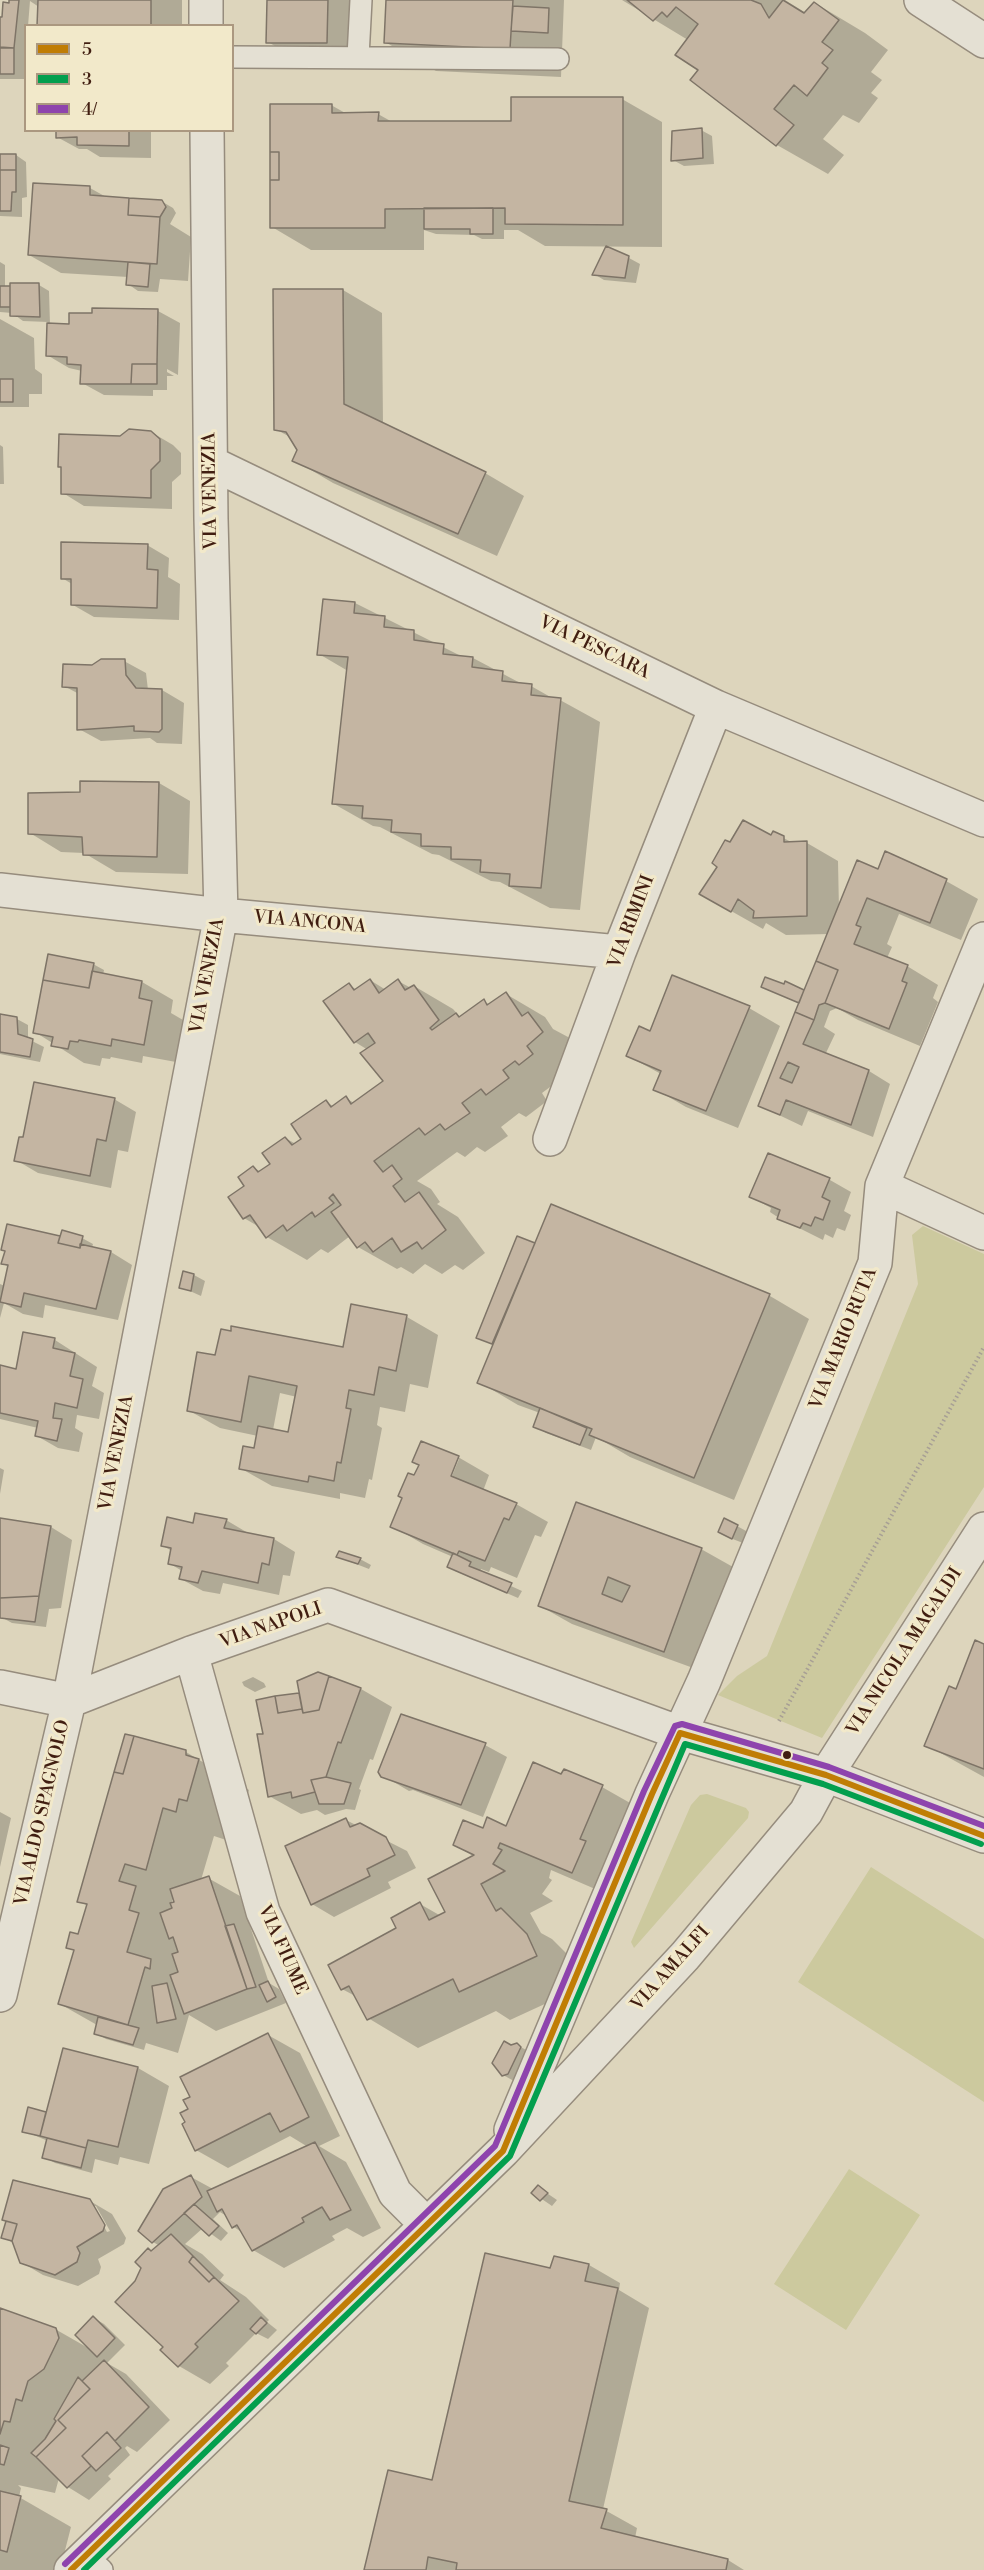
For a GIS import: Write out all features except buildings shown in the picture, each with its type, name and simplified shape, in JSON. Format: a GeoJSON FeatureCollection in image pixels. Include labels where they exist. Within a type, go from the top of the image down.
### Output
{"type":"FeatureCollection","features":[{"type":"Feature","properties":{"kind":"street"},"geometry":{"type":"LineString","coordinates":[[206,0],[206,24]]}},
{"type":"Feature","properties":{"kind":"street"},"geometry":{"type":"LineString","coordinates":[[921,0],[984,41]]}},
{"type":"Feature","properties":{"kind":"street","name":"VIA VENEZIA"},"geometry":{"type":"LineString","coordinates":[[69,1701],[221,915],[211,463],[207,132]]}},
{"type":"Feature","properties":{"kind":"street","name":"VIA PESCARA"},"geometry":{"type":"LineString","coordinates":[[211,463],[716,707],[984,820]]}},
{"type":"Feature","properties":{"kind":"street","name":"VIA RIMINI"},"geometry":{"type":"LineString","coordinates":[[550,1139],[716,707]]}},
{"type":"Feature","properties":{"kind":"street","name":"VIA ANCONA"},"geometry":{"type":"LineString","coordinates":[[0,890],[221,915],[620,952]]}},
{"type":"Feature","properties":{"kind":"street","name":"VIA MARIO RUTA"},"geometry":{"type":"LineString","coordinates":[[680,1733],[704,1681],[875,1263],[882,1186],[984,939]]}},
{"type":"Feature","properties":{"kind":"street"},"geometry":{"type":"LineString","coordinates":[[882,1186],[984,1233]]}},
{"type":"Feature","properties":{"kind":"street","name":"VIA NICOLA MAGALDI"},"geometry":{"type":"LineString","coordinates":[[826,1775],[984,1529]]}},
{"type":"Feature","properties":{"kind":"street","name":"VIA NAPOLI"},"geometry":{"type":"LineString","coordinates":[[69,1701],[191,1653],[328,1605],[680,1733],[826,1775],[984,1836]]}},
{"type":"Feature","properties":{"kind":"street","name":"VIA FIUME"},"geometry":{"type":"LineString","coordinates":[[191,1653],[262,1912],[396,2193],[426,2224]]}},
{"type":"Feature","properties":{"kind":"street"},"geometry":{"type":"LineString","coordinates":[[0,1687],[69,1701]]}},
{"type":"Feature","properties":{"kind":"street","name":"VIA ALDO SPAGNOLO"},"geometry":{"type":"LineString","coordinates":[[0,1995],[69,1701]]}},
{"type":"Feature","properties":{"kind":"street","name":"VIA AMALFI"},"geometry":{"type":"LineString","coordinates":[[503,2151],[652,1794],[680,1733]]}},
{"type":"Feature","properties":{"kind":"street","name":"VIA AMALFI"},"geometry":{"type":"LineString","coordinates":[[86,2565],[426,2224],[503,2151],[692,1947],[806,1812],[826,1775]]}},
{"type":"Feature","properties":{"kind":"lane"},"geometry":{"type":"LineString","coordinates":[[358,57],[361,0]]}},
{"type":"Feature","properties":{"kind":"lane"},"geometry":{"type":"LineString","coordinates":[[234,57],[558,59]]}},
{"type":"Feature","properties":{"kind":"path"},"geometry":{"type":"LineString","coordinates":[[779,1721],[984,1347]]}},
{"type":"Feature","properties":{"kind":"shaded area"},"geometry":{"type":"Polygon","coordinates":[[[923,1226],[984,1254],[984,1487],[822,1738],[718,1695],[737,1676],[767,1656],[918,1284],[912,1235],[923,1226]]]}},
{"type":"Feature","properties":{"kind":"shaded area"},"geometry":{"type":"Polygon","coordinates":[[[707,1794],[746,1808],[749,1812],[748,1818],[634,1948],[631,1942],[691,1805],[700,1795],[707,1794]]]}},
{"type":"Feature","properties":{"kind":"shaded area"},"geometry":{"type":"Polygon","coordinates":[[[871,1867],[984,1939],[984,2102],[798,1982],[871,1867]]]}},
{"type":"Feature","properties":{"kind":"shaded area"},"geometry":{"type":"Polygon","coordinates":[[[849,2169],[920,2215],[846,2330],[774,2284],[849,2169]]]}},
{"type":"Feature","properties":{"kind":"transit line","name":"4/"},"geometry":{"type":"LineString","coordinates":[[65,2564],[495,2146],[644,1791],[675,1726],[682,1724],[829,1767],[984,1826]]}},
{"type":"Feature","properties":{"kind":"transit line","name":"5"},"geometry":{"type":"LineString","coordinates":[[680,1733],[826,1775],[984,1836]]}},
{"type":"Feature","properties":{"kind":"transit line","name":"5"},"geometry":{"type":"LineString","coordinates":[[71,2570],[503,2151],[652,1794],[680,1733]]}},
{"type":"Feature","properties":{"kind":"transit line","name":"3"},"geometry":{"type":"LineString","coordinates":[[84,2570],[510,2156],[685,1744],[823,1784],[981,1844]]}}]}
